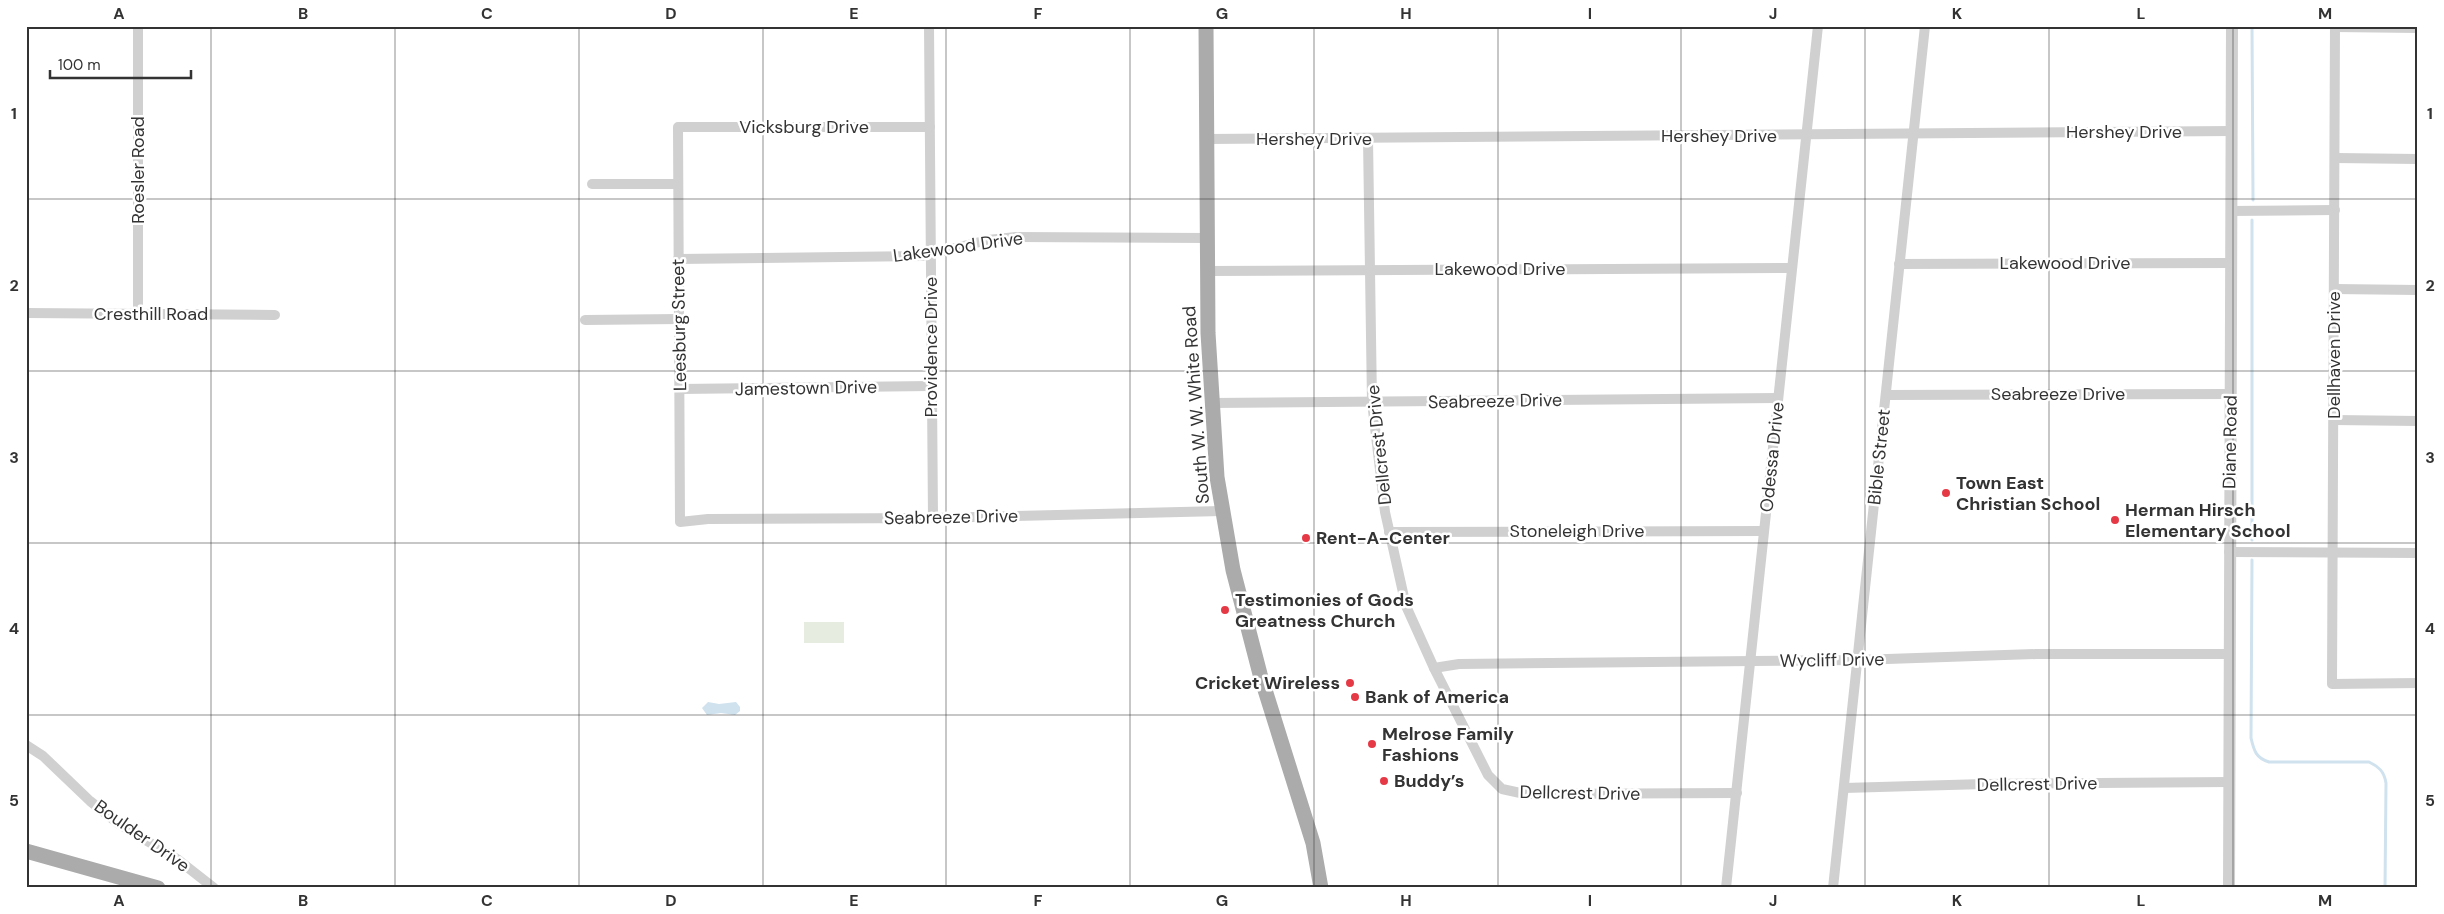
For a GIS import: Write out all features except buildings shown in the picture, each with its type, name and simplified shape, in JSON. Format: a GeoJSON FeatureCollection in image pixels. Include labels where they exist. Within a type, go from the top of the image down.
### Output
{"type":"FeatureCollection","features":[{"type":"Feature","properties":{"kind":"main road","name":"South W. W. White Road"},"geometry":{"type":"LineString","coordinates":[[1206,26],[1207,238],[1212,403],[1214,449],[1222,511],[1233,570],[1260,674],[1295,780],[1313,843],[1322,884]]}},
{"type":"Feature","properties":{"kind":"main road"},"geometry":{"type":"LineString","coordinates":[[26,850],[158,888]]}},
{"type":"Feature","properties":{"kind":"street","name":"Roesler Road"},"geometry":{"type":"LineString","coordinates":[[138,26],[138,314]]}},
{"type":"Feature","properties":{"kind":"street","name":"Providence Drive"},"geometry":{"type":"LineString","coordinates":[[929,26],[932,518]]}},
{"type":"Feature","properties":{"kind":"street","name":"Odessa Drive"},"geometry":{"type":"LineString","coordinates":[[1726,888],[1738,793],[1750,662],[1818,26]]}},
{"type":"Feature","properties":{"kind":"street","name":"Bible Street"},"geometry":{"type":"LineString","coordinates":[[1833,888],[1925,26]]}},
{"type":"Feature","properties":{"kind":"street","name":"Diane Road"},"geometry":{"type":"LineString","coordinates":[[2230,888],[2229,552],[2232,26]]}},
{"type":"Feature","properties":{"kind":"street"},"geometry":{"type":"LineString","coordinates":[[2335,27],[2418,28]]}},
{"type":"Feature","properties":{"kind":"street","name":"Dellhaven Drive"},"geometry":{"type":"LineString","coordinates":[[2335,27],[2332,684],[2418,684]]}},
{"type":"Feature","properties":{"kind":"street","name":"Vicksburg Drive"},"geometry":{"type":"LineString","coordinates":[[678,127],[930,127]]}},
{"type":"Feature","properties":{"kind":"street","name":"Leesburg Street"},"geometry":{"type":"LineString","coordinates":[[678,127],[680,522]]}},
{"type":"Feature","properties":{"kind":"street","name":"Hershey Drive"},"geometry":{"type":"LineString","coordinates":[[1207,139],[1806,136],[2232,131]]}},
{"type":"Feature","properties":{"kind":"street","name":"Dellcrest Drive"},"geometry":{"type":"LineString","coordinates":[[1368,139],[1372,402],[1379,473],[1389,532],[1402,594],[1434,668],[1488,775],[1502,789],[1525,794],[1738,793]]}},
{"type":"Feature","properties":{"kind":"street"},"geometry":{"type":"LineString","coordinates":[[2335,158],[2418,159]]}},
{"type":"Feature","properties":{"kind":"street"},"geometry":{"type":"LineString","coordinates":[[592,184],[678,184]]}},
{"type":"Feature","properties":{"kind":"street"},"geometry":{"type":"LineString","coordinates":[[2231,211],[2335,210]]}},
{"type":"Feature","properties":{"kind":"street","name":"Lakewood Drive"},"geometry":{"type":"LineString","coordinates":[[678,259],[930,255],[988,240],[1016,237],[1207,238]]}},
{"type":"Feature","properties":{"kind":"street","name":"Lakewood Drive"},"geometry":{"type":"LineString","coordinates":[[1899,264],[2231,262]]}},
{"type":"Feature","properties":{"kind":"street","name":"Lakewood Drive"},"geometry":{"type":"LineString","coordinates":[[1208,271],[1792,268]]}},
{"type":"Feature","properties":{"kind":"street"},"geometry":{"type":"LineString","coordinates":[[2334,289],[2418,290]]}},
{"type":"Feature","properties":{"kind":"street","name":"Cresthill Road"},"geometry":{"type":"LineString","coordinates":[[26,313],[275,315]]}},
{"type":"Feature","properties":{"kind":"street"},"geometry":{"type":"LineString","coordinates":[[585,320],[679,319]]}},
{"type":"Feature","properties":{"kind":"street","name":"Jamestown Drive"},"geometry":{"type":"LineString","coordinates":[[680,389],[931,386]]}},
{"type":"Feature","properties":{"kind":"street","name":"Seabreeze Drive"},"geometry":{"type":"LineString","coordinates":[[1886,395],[2231,394]]}},
{"type":"Feature","properties":{"kind":"street","name":"Seabreeze Drive"},"geometry":{"type":"LineString","coordinates":[[1212,403],[1778,398]]}},
{"type":"Feature","properties":{"kind":"street"},"geometry":{"type":"LineString","coordinates":[[2334,420],[2418,421]]}},
{"type":"Feature","properties":{"kind":"street","name":"Seabreeze Drive"},"geometry":{"type":"LineString","coordinates":[[680,522],[708,519],[932,518],[1222,511]]}},
{"type":"Feature","properties":{"kind":"street","name":"Stoneleigh Drive"},"geometry":{"type":"LineString","coordinates":[[1389,532],[1764,530]]}},
{"type":"Feature","properties":{"kind":"street"},"geometry":{"type":"LineString","coordinates":[[2229,552],[2418,553]]}},
{"type":"Feature","properties":{"kind":"street","name":"Wycliff Drive"},"geometry":{"type":"LineString","coordinates":[[1434,668],[1459,664],[1750,662],[2036,654],[2230,654]]}},
{"type":"Feature","properties":{"kind":"street","name":"Boulder Drive"},"geometry":{"type":"LineString","coordinates":[[26,745],[43,756],[90,801],[119,824],[177,859],[214,888]]}},
{"type":"Feature","properties":{"kind":"street","name":"Dellcrest Drive"},"geometry":{"type":"LineString","coordinates":[[1844,788],[1984,784],[2230,782]]}},
{"type":"Feature","properties":{"kind":"shaded area"},"geometry":{"type":"Polygon","coordinates":[[[804,622],[844,622],[844,643],[804,643],[804,622]]]}},
{"type":"Feature","properties":{"kind":"water"},"geometry":{"type":"Polygon","coordinates":[[[708,702],[719,704],[736,702],[740,707],[740,711],[735,715],[721,713],[707,715],[702,708],[708,702]]]}},
{"type":"Feature","properties":{"kind":"waterway"},"geometry":{"type":"LineString","coordinates":[[2252,26],[2253,200]]}},
{"type":"Feature","properties":{"kind":"waterway"},"geometry":{"type":"LineString","coordinates":[[2252,220],[2252,540]]}},
{"type":"Feature","properties":{"kind":"waterway"},"geometry":{"type":"LineString","coordinates":[[2252,560],[2251,738],[2255,750],[2258,756],[2269,762],[2369,762],[2380,770],[2384,775],[2386,783],[2385,888]]}},
{"type":"Feature","properties":{"kind":"place","name":"Town East Christian School"},"geometry":{"type":"Point","coordinates":[1946,493]}},
{"type":"Feature","properties":{"kind":"place","name":"Herman Hirsch Elementary School"},"geometry":{"type":"Point","coordinates":[2115,520]}},
{"type":"Feature","properties":{"kind":"place","name":"Rent-A-Center"},"geometry":{"type":"Point","coordinates":[1306,538]}},
{"type":"Feature","properties":{"kind":"place","name":"Testimonies of Gods Greatness Church"},"geometry":{"type":"Point","coordinates":[1225,610]}},
{"type":"Feature","properties":{"kind":"place","name":"Cricket Wireless"},"geometry":{"type":"Point","coordinates":[1350,683]}},
{"type":"Feature","properties":{"kind":"place","name":"Bank of America"},"geometry":{"type":"Point","coordinates":[1355,697]}},
{"type":"Feature","properties":{"kind":"place","name":"Melrose Family Fashions"},"geometry":{"type":"Point","coordinates":[1372,744]}},
{"type":"Feature","properties":{"kind":"place","name":"Buddy’s"},"geometry":{"type":"Point","coordinates":[1384,781]}}]}
